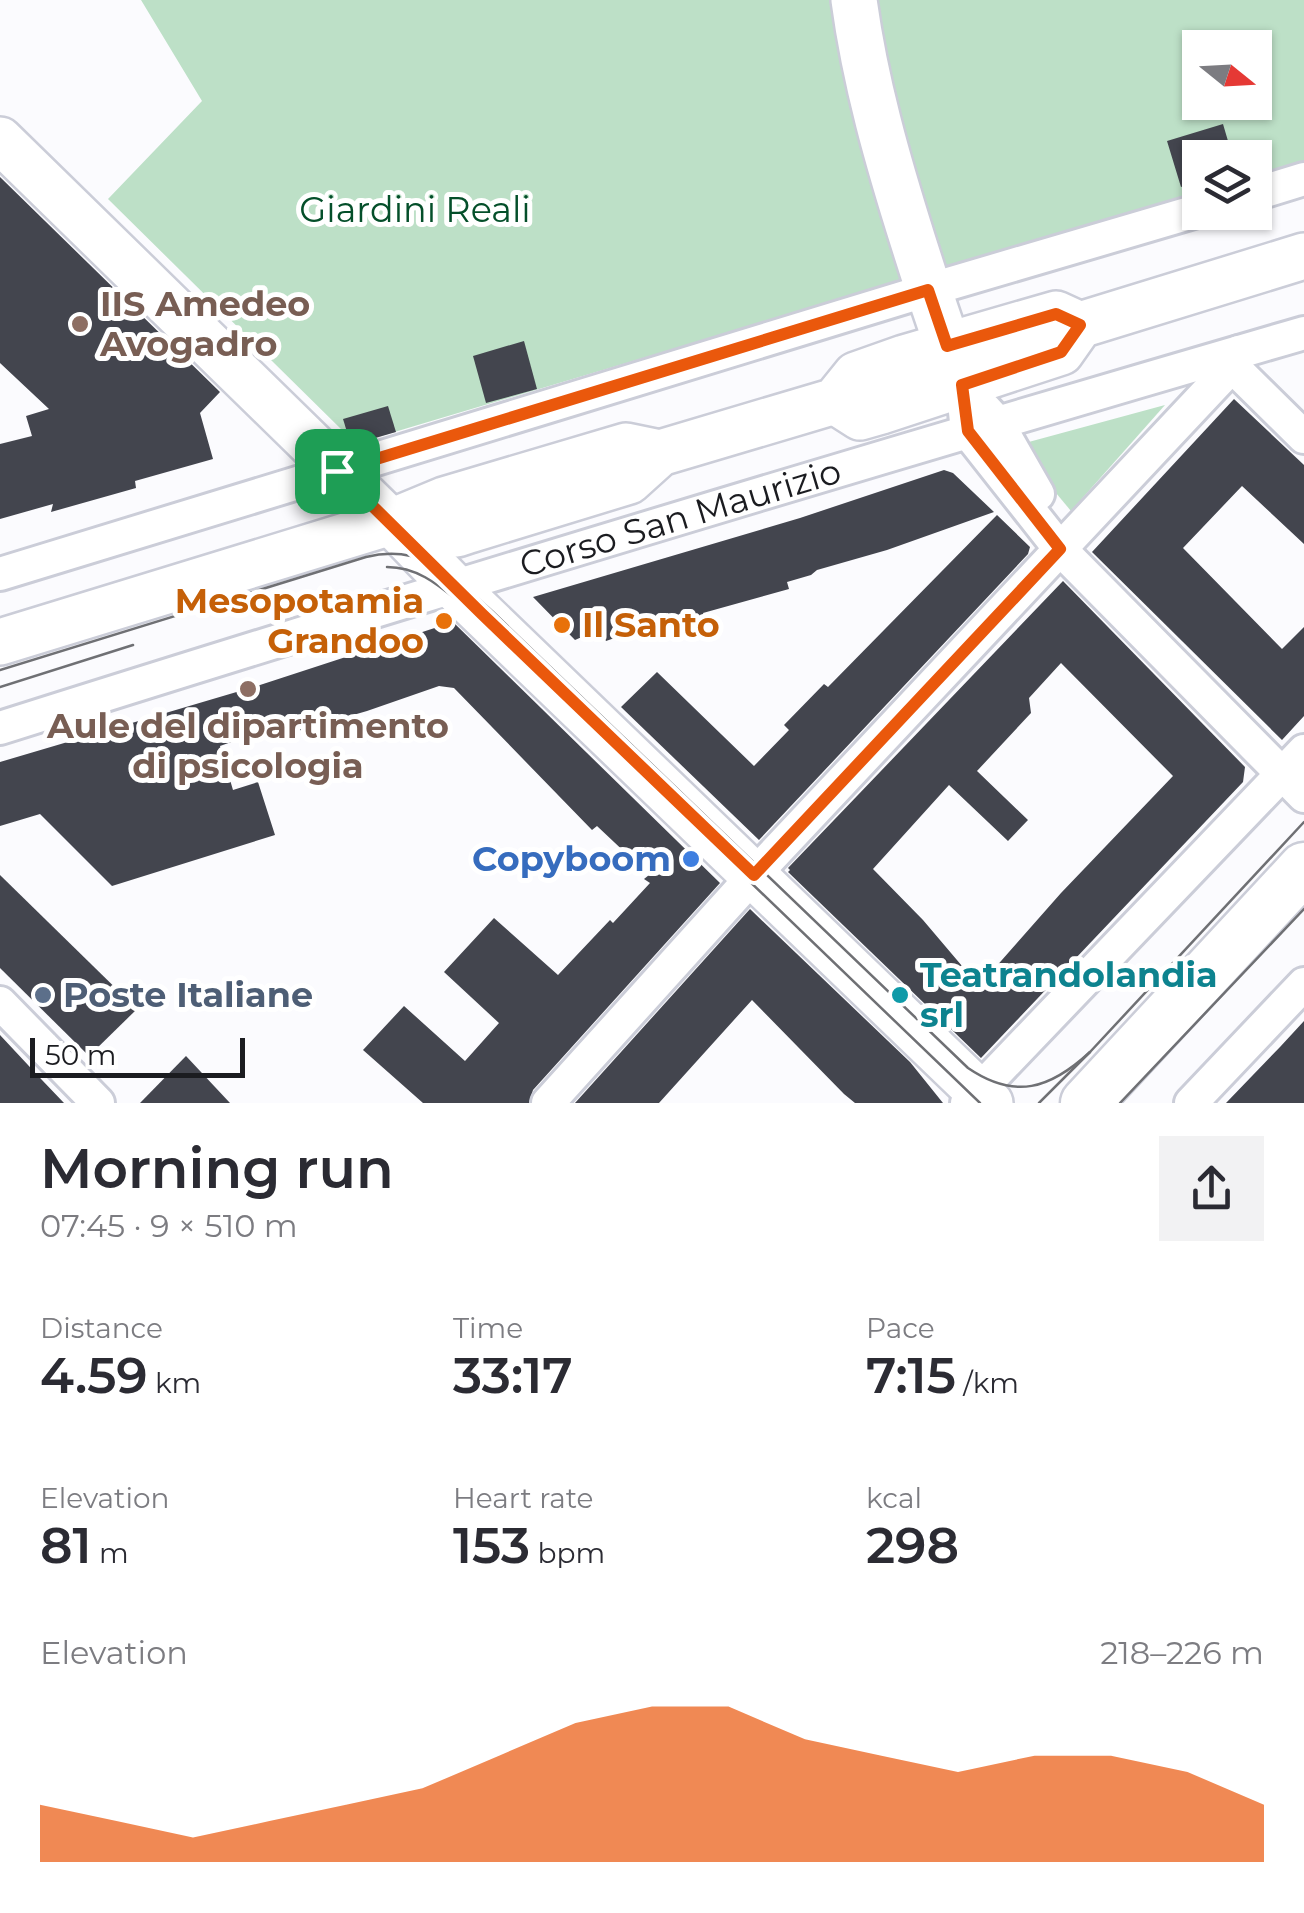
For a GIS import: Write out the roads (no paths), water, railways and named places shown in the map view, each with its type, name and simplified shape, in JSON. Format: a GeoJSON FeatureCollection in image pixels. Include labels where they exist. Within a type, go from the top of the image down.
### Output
{"type":"FeatureCollection","features":[{"type":"Feature","properties":{"kind":"main road"},"geometry":{"type":"LineString","coordinates":[[1086,1103],[1304,868]]}},
{"type":"Feature","properties":{"kind":"street"},"geometry":{"type":"LineString","coordinates":[[0,140],[452,586],[754,875],[978,1099],[1297,773],[1065,544],[982,426],[928,290],[875,109],[854,0]]}},
{"type":"Feature","properties":{"kind":"street"},"geometry":{"type":"LineString","coordinates":[[1272,189],[1304,179]]}},
{"type":"Feature","properties":{"kind":"street"},"geometry":{"type":"LineString","coordinates":[[0,574],[1182,215]]}},
{"type":"Feature","properties":{"kind":"street","name":"Corso San Maurizio"},"geometry":{"type":"LineString","coordinates":[[0,642],[626,446],[660,453],[835,401],[856,375],[955,365],[1056,314],[1080,325],[1304,256]]}},
{"type":"Feature","properties":{"kind":"street","name":"Corso San Maurizio"},"geometry":{"type":"LineString","coordinates":[[0,728],[982,426],[1236,359],[1304,333]]}},
{"type":"Feature","properties":{"kind":"street"},"geometry":{"type":"LineString","coordinates":[[548,1103],[754,875],[1236,359],[1304,437]]}},
{"type":"Feature","properties":{"kind":"street"},"geometry":{"type":"LineString","coordinates":[[1192,1103],[1304,984]]}},
{"type":"Feature","properties":{"kind":"street"},"geometry":{"type":"LineString","coordinates":[[0,1003],[98,1103]]}},
{"type":"Feature","properties":{"kind":"tram line"},"geometry":{"type":"LineString","coordinates":[[0,670],[366,557],[386,554],[420,559],[450,575],[492,611],[968,1068],[1001,1084],[1032,1086],[1061,1075],[1090,1052]]}},
{"type":"Feature","properties":{"kind":"tram line"},"geometry":{"type":"LineString","coordinates":[[387,567],[416,573],[458,601],[980,1103]]}},
{"type":"Feature","properties":{"kind":"tram line"},"geometry":{"type":"LineString","coordinates":[[0,687],[133,645]]}},
{"type":"Feature","properties":{"kind":"tram line"},"geometry":{"type":"LineString","coordinates":[[1039,1103],[1304,822]]}},
{"type":"Feature","properties":{"kind":"tram line"},"geometry":{"type":"LineString","coordinates":[[1120,1103],[1304,909]]}},
{"type":"Feature","properties":{"kind":"place","name":"IIS Amedeo Avogadro"},"geometry":{"type":"Point","coordinates":[80,324]}},
{"type":"Feature","properties":{"kind":"place","name":"Mesopotamia Grandoo"},"geometry":{"type":"Point","coordinates":[444,621]}},
{"type":"Feature","properties":{"kind":"place","name":"Il Santo"},"geometry":{"type":"Point","coordinates":[562,625]}},
{"type":"Feature","properties":{"kind":"place","name":"Aule del dipartimento di psicologia"},"geometry":{"type":"Point","coordinates":[248,689]}},
{"type":"Feature","properties":{"kind":"place","name":"Copyboom"},"geometry":{"type":"Point","coordinates":[691,859]}},
{"type":"Feature","properties":{"kind":"place","name":"Poste Italiane"},"geometry":{"type":"Point","coordinates":[43,995]}},
{"type":"Feature","properties":{"kind":"place","name":"Teatrandolandia srl"},"geometry":{"type":"Point","coordinates":[900,995]}},
{"type":"Feature","properties":{"kind":"park label","name":"Giardini Reali"},"geometry":{"type":"Point","coordinates":[415,210]}}]}
